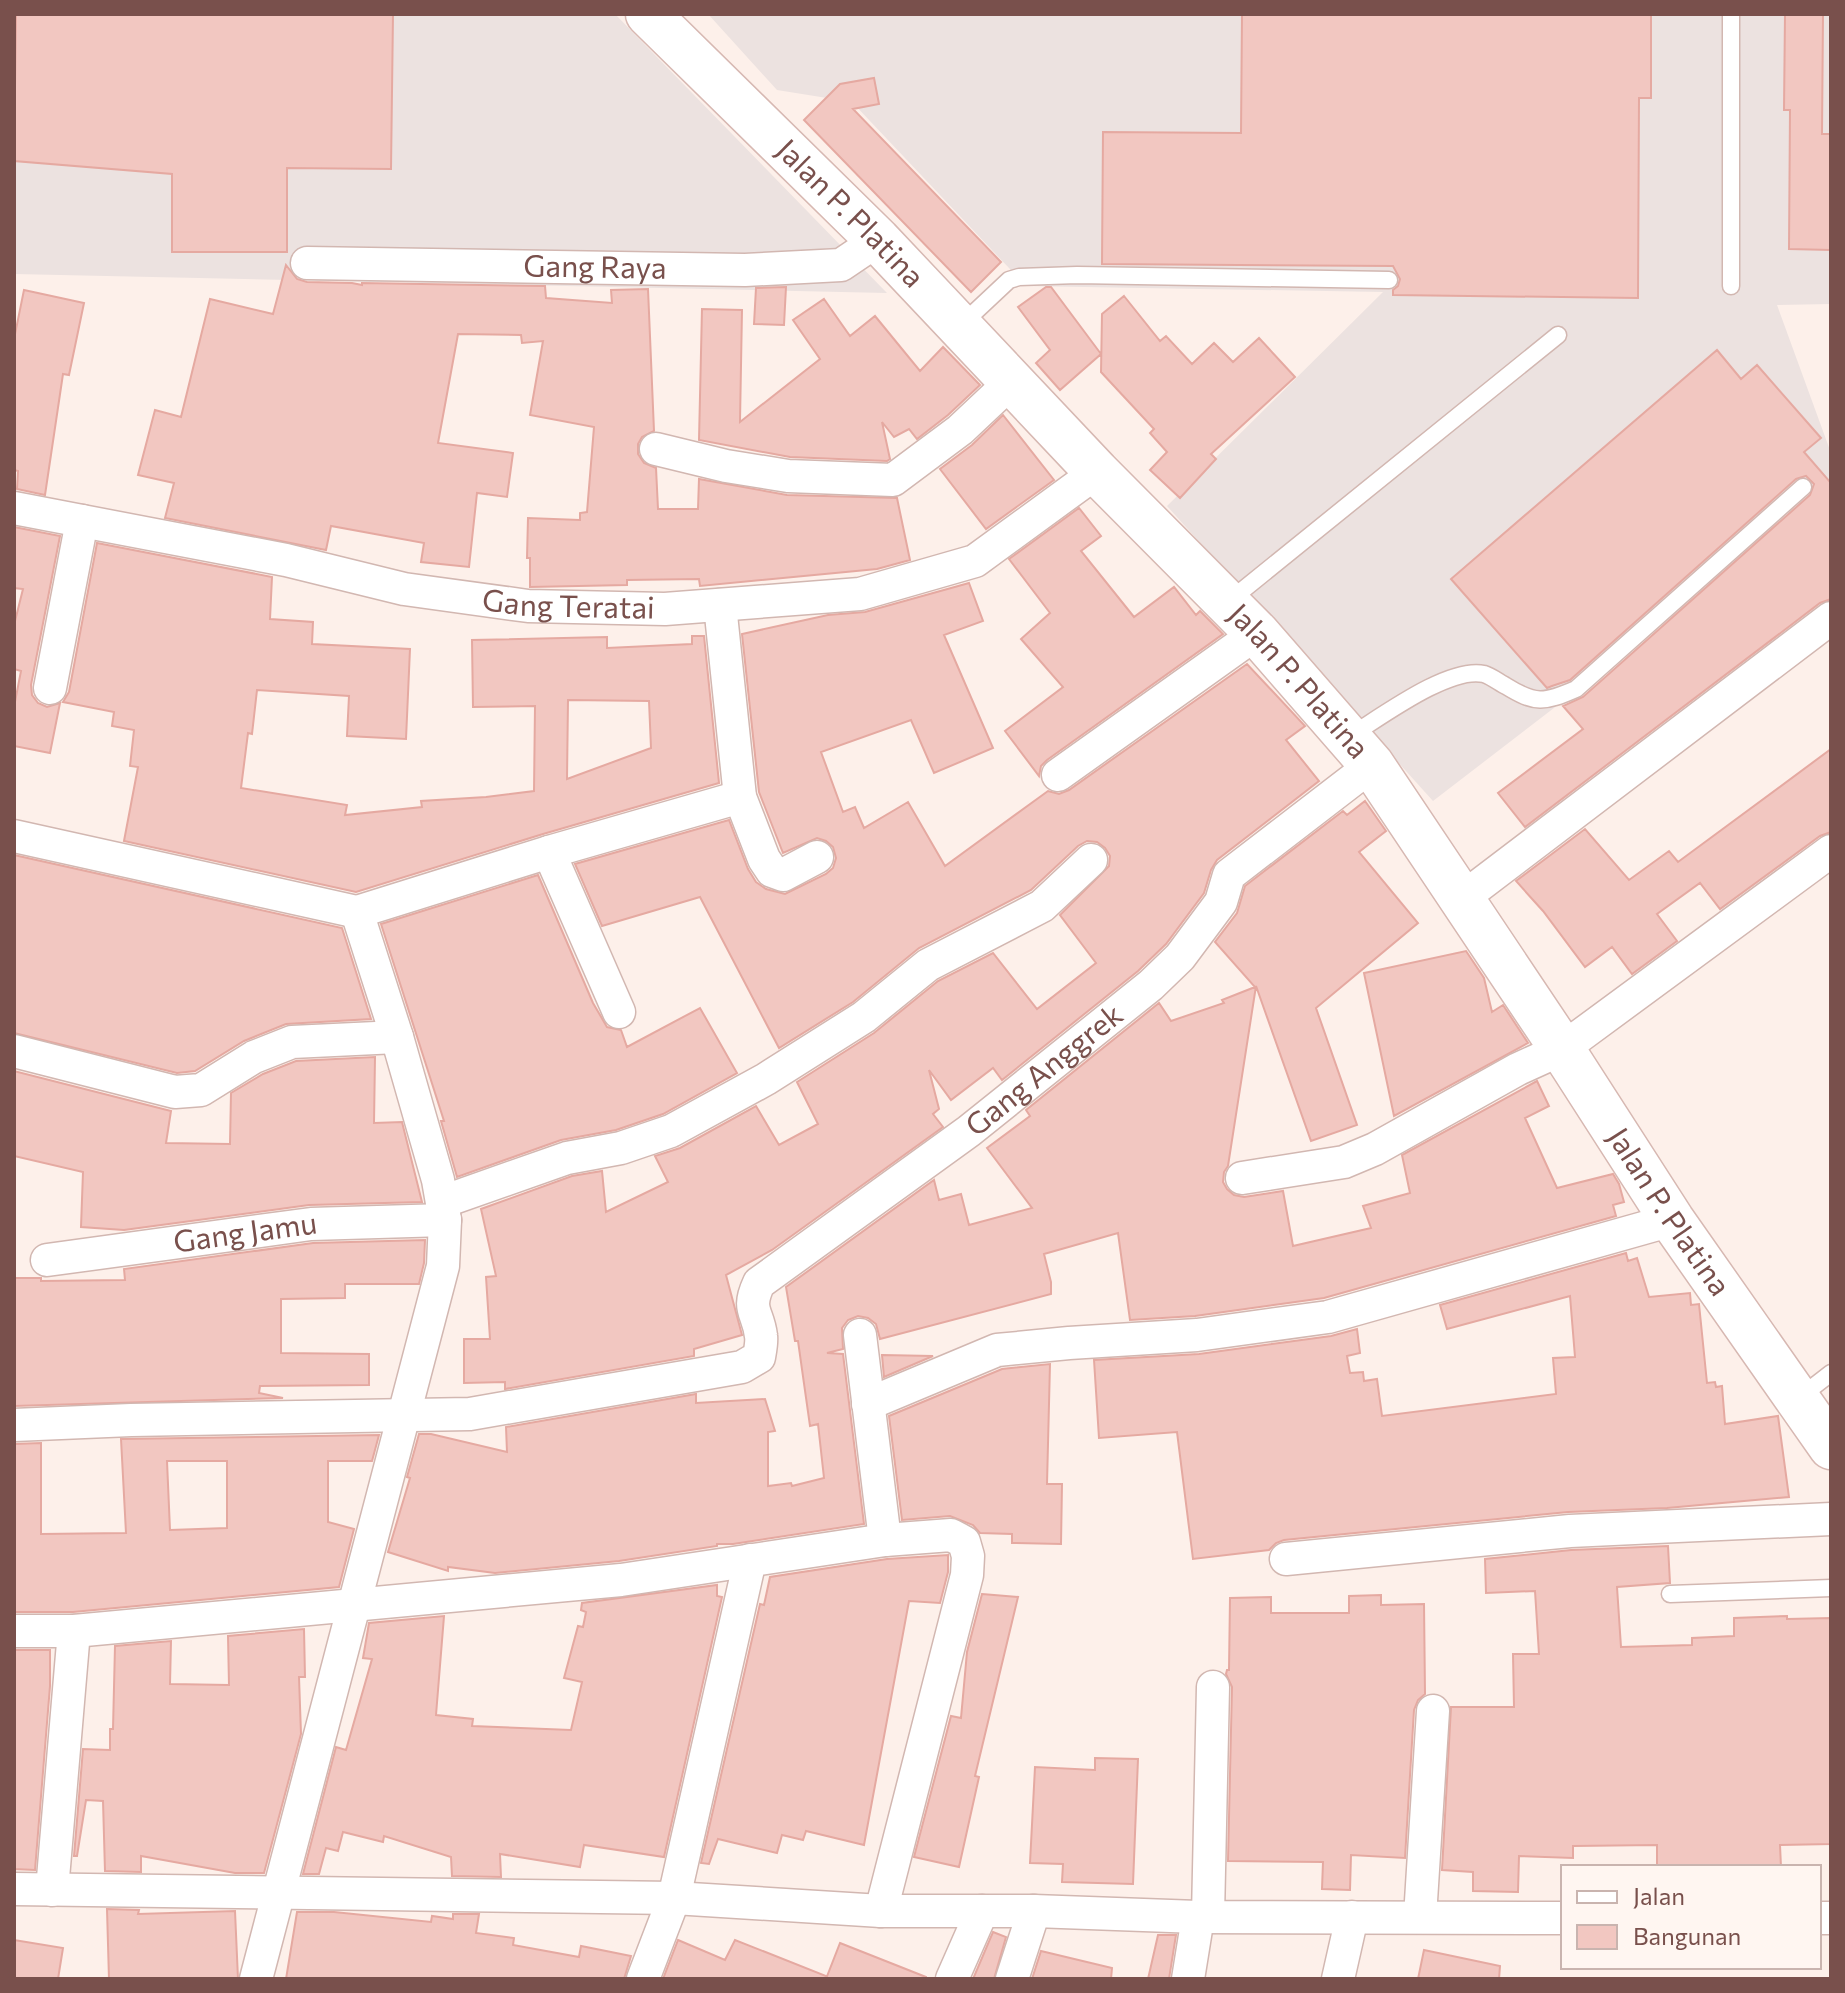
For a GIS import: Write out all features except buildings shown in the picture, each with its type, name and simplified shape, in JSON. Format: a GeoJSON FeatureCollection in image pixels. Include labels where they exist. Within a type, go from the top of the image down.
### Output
{"type":"FeatureCollection","features":[{"type":"Feature","properties":{"kind":"street","name":"Jalan P. Platina"},"geometry":{"type":"LineString","coordinates":[[648,14],[878,240],[1097,472],[1257,633],[1360,751],[1562,1049],[1672,1220],[1815,1386],[1831,1447]]}},
{"type":"Feature","properties":{"kind":"street","name":"Gang Raya"},"geometry":{"type":"LineString","coordinates":[[307,263],[745,270],[841,265],[878,240]]}},
{"type":"Feature","properties":{"kind":"street"},"geometry":{"type":"LineString","coordinates":[[656,449],[726,466],[788,476],[893,480],[960,430],[1011,382]]}},
{"type":"Feature","properties":{"kind":"street","name":"Gang Teratai"},"geometry":{"type":"LineString","coordinates":[[14,508],[286,560],[404,589],[512,604],[665,609],[860,594],[975,561],[1097,472]]}},
{"type":"Feature","properties":{"kind":"street"},"geometry":{"type":"LineString","coordinates":[[50,688],[82,521]]}},
{"type":"Feature","properties":{"kind":"street"},"geometry":{"type":"LineString","coordinates":[[720,605],[740,797],[764,859],[772,871],[783,875],[817,857]]}},
{"type":"Feature","properties":{"kind":"street"},"geometry":{"type":"LineString","coordinates":[[1460,900],[1831,618]]}},
{"type":"Feature","properties":{"kind":"street"},"geometry":{"type":"LineString","coordinates":[[1058,775],[1257,633]]}},
{"type":"Feature","properties":{"kind":"street","name":"Gang Anggrek"},"geometry":{"type":"LineString","coordinates":[[404,1414],[470,1414],[742,1367],[759,1357],[761,1336],[752,1310],[759,1283],[969,1131],[1151,985],[1180,957],[1221,902],[1229,875],[1360,751]]}},
{"type":"Feature","properties":{"kind":"street"},"geometry":{"type":"LineString","coordinates":[[14,836],[357,912],[740,797]]}},
{"type":"Feature","properties":{"kind":"street"},"geometry":{"type":"LineString","coordinates":[[1242,1178],[1344,1162],[1375,1149],[1518,1069],[1562,1049],[1831,851]]}},
{"type":"Feature","properties":{"kind":"street"},"geometry":{"type":"LineString","coordinates":[[549,852],[619,1012]]}},
{"type":"Feature","properties":{"kind":"street","name":"Gang Jamu"},"geometry":{"type":"LineString","coordinates":[[47,1260],[311,1224],[443,1211],[567,1158],[621,1148],[671,1131],[766,1079],[864,1017],[928,965],[1042,906],[1091,860]]}},
{"type":"Feature","properties":{"kind":"street"},"geometry":{"type":"LineString","coordinates":[[256,1979],[443,1266],[443,1211],[438,1180],[357,912]]}},
{"type":"Feature","properties":{"kind":"street"},"geometry":{"type":"LineString","coordinates":[[14,1051],[175,1092],[201,1090],[254,1057],[292,1042],[397,1037]]}},
{"type":"Feature","properties":{"kind":"street"},"geometry":{"type":"LineString","coordinates":[[868,1404],[997,1350],[1197,1335],[1328,1317],[1672,1220]]}},
{"type":"Feature","properties":{"kind":"street"},"geometry":{"type":"LineString","coordinates":[[860,1335],[885,1540]]}},
{"type":"Feature","properties":{"kind":"street"},"geometry":{"type":"LineString","coordinates":[[14,1425],[404,1414]]}},
{"type":"Feature","properties":{"kind":"street"},"geometry":{"type":"LineString","coordinates":[[1286,1559],[1570,1531],[1831,1519]]}},
{"type":"Feature","properties":{"kind":"street"},"geometry":{"type":"LineString","coordinates":[[14,1631],[74,1631],[621,1580],[885,1540],[951,1535],[964,1542],[968,1556],[967,1575],[881,1911]]}},
{"type":"Feature","properties":{"kind":"street"},"geometry":{"type":"LineString","coordinates":[[643,1979],[674,1898],[750,1560]]}},
{"type":"Feature","properties":{"kind":"street"},"geometry":{"type":"LineString","coordinates":[[52,1890],[74,1631]]}},
{"type":"Feature","properties":{"kind":"street"},"geometry":{"type":"LineString","coordinates":[[1188,1979],[1203,1916],[1213,1687]]}},
{"type":"Feature","properties":{"kind":"street"},"geometry":{"type":"LineString","coordinates":[[1420,1917],[1433,1711]]}},
{"type":"Feature","properties":{"kind":"street"},"geometry":{"type":"LineString","coordinates":[[14,1889],[277,1895],[674,1898],[881,1911],[1561,1918]]}},
{"type":"Feature","properties":{"kind":"street"},"geometry":{"type":"LineString","coordinates":[[952,1979],[982,1911]]}},
{"type":"Feature","properties":{"kind":"street"},"geometry":{"type":"LineString","coordinates":[[1012,1979],[1034,1911]]}},
{"type":"Feature","properties":{"kind":"street"},"geometry":{"type":"LineString","coordinates":[[1338,1979],[1352,1917]]}},
{"type":"Feature","properties":{"kind":"lane"},"geometry":{"type":"LineString","coordinates":[[1731,14],[1731,286]]}},
{"type":"Feature","properties":{"kind":"lane"},"geometry":{"type":"LineString","coordinates":[[959,326],[1009,280],[1019,277],[1077,275],[1389,280]]}},
{"type":"Feature","properties":{"kind":"lane"},"geometry":{"type":"LineString","coordinates":[[1227,603],[1558,335]]}},
{"type":"Feature","properties":{"kind":"lane"},"geometry":{"type":"LineString","coordinates":[[1360,751],[1443,680],[1485,674],[1527,699],[1554,699],[1576,689],[1803,487]]}},
{"type":"Feature","properties":{"kind":"lane"},"geometry":{"type":"LineString","coordinates":[[1670,1594],[1831,1588]]}},
{"type":"Feature","properties":{"kind":"shaded area"},"geometry":{"type":"Polygon","coordinates":[[[14,14],[615,14],[887,293],[14,274],[14,14]]]}},
{"type":"Feature","properties":{"kind":"shaded area"},"geometry":{"type":"Polygon","coordinates":[[[708,14],[1831,14],[1831,304],[1777,305],[1831,453],[1831,495],[1433,801],[1167,506],[1383,292],[1026,286],[852,102],[777,90],[708,14]]]}}]}
